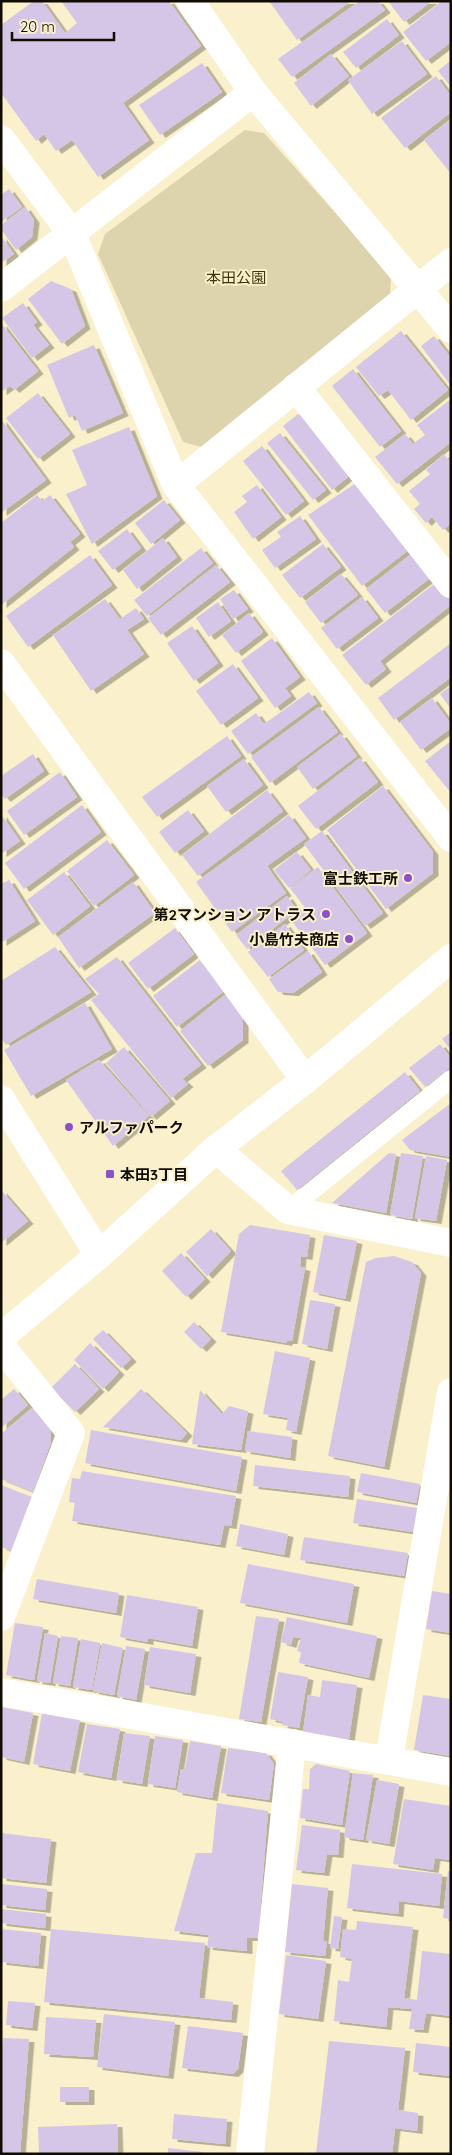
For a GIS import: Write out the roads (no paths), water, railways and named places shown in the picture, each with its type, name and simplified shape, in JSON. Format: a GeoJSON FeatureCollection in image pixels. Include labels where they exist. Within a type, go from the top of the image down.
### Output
{"type":"FeatureCollection","features":[{"type":"Feature","properties":{"kind":"street"},"geometry":{"type":"LineString","coordinates":[[190,1],[253,92],[419,288],[451,329]]}},
{"type":"Feature","properties":{"kind":"street"},"geometry":{"type":"LineString","coordinates":[[1,288],[253,92]]}},
{"type":"Feature","properties":{"kind":"street"},"geometry":{"type":"LineString","coordinates":[[1,139],[72,234],[176,485],[451,838]]}},
{"type":"Feature","properties":{"kind":"street"},"geometry":{"type":"LineString","coordinates":[[176,485],[451,262]]}},
{"type":"Feature","properties":{"kind":"street"},"geometry":{"type":"LineString","coordinates":[[296,387],[451,584]]}},
{"type":"Feature","properties":{"kind":"street"},"geometry":{"type":"LineString","coordinates":[[1,663],[305,1080]]}},
{"type":"Feature","properties":{"kind":"street"},"geometry":{"type":"LineString","coordinates":[[1,1337],[99,1255],[216,1149],[305,1080],[451,958]]}},
{"type":"Feature","properties":{"kind":"street"},"geometry":{"type":"LineString","coordinates":[[1,1099],[99,1255]]}},
{"type":"Feature","properties":{"kind":"street"},"geometry":{"type":"LineString","coordinates":[[216,1149],[288,1210],[451,1243]]}},
{"type":"Feature","properties":{"kind":"street"},"geometry":{"type":"LineString","coordinates":[[1,1346],[71,1433],[1,1617]]}},
{"type":"Feature","properties":{"kind":"street"},"geometry":{"type":"LineString","coordinates":[[389,1759],[451,1392]]}},
{"type":"Feature","properties":{"kind":"street"},"geometry":{"type":"LineString","coordinates":[[1,1692],[389,1759],[451,1772]]}},
{"type":"Feature","properties":{"kind":"street"},"geometry":{"type":"LineString","coordinates":[[250,2154],[292,1743]]}},
{"type":"Feature","properties":{"kind":"lane"},"geometry":{"type":"LineString","coordinates":[[288,1210],[451,1079]]}},
{"type":"Feature","properties":{"kind":"place","name":"富士鉄工所"},"geometry":{"type":"Point","coordinates":[408,878]}},
{"type":"Feature","properties":{"kind":"place","name":"第2マンション アトラス"},"geometry":{"type":"Point","coordinates":[326,914]}},
{"type":"Feature","properties":{"kind":"place","name":"小島竹夫商店"},"geometry":{"type":"Point","coordinates":[349,939]}},
{"type":"Feature","properties":{"kind":"place","name":"アルファパーク"},"geometry":{"type":"Point","coordinates":[69,1127]}},
{"type":"Feature","properties":{"kind":"place","name":"本田3丁目"},"geometry":{"type":"Point","coordinates":[110,1174]}},
{"type":"Feature","properties":{"kind":"park label","name":"本田公園"},"geometry":{"type":"Point","coordinates":[236,277]}}]}
